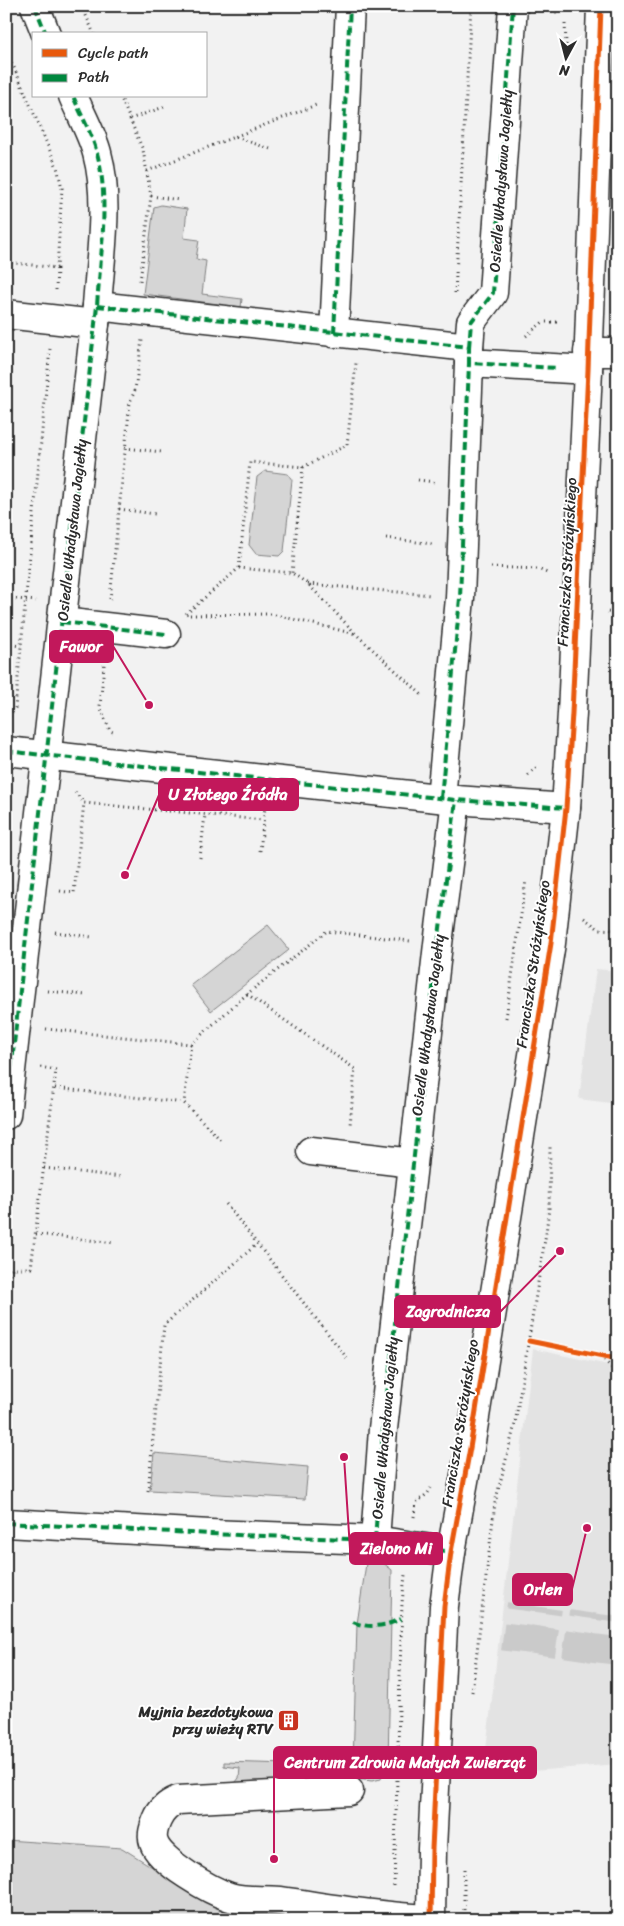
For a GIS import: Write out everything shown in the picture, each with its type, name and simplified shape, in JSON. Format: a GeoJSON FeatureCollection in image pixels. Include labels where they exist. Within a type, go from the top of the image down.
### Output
{"type":"FeatureCollection","features":[{"type":"Feature","properties":{"kind":"street"},"geometry":{"type":"LineString","coordinates":[[35,6],[45,32]]}},
{"type":"Feature","properties":{"kind":"street"},"geometry":{"type":"LineString","coordinates":[[334,333],[350,6]]}},
{"type":"Feature","properties":{"kind":"street","name":"Franciszka Stróżyńskiego"},"geometry":{"type":"LineString","coordinates":[[431,1919],[436,1746],[444,1606],[451,1552],[470,1448],[551,943],[566,808],[573,703],[588,361],[607,109],[601,6]]}},
{"type":"Feature","properties":{"kind":"street","name":"Osiedle Władysława Jagiełły"},"geometry":{"type":"LineString","coordinates":[[6,1523],[210,1534],[375,1540],[383,1429],[438,944],[460,598],[471,322],[493,293],[525,7]]}},
{"type":"Feature","properties":{"kind":"street","name":"Osiedle Władysława Jagiełły"},"geometry":{"type":"LineString","coordinates":[[6,1115],[96,315],[103,216],[102,182],[97,152],[74,98]]}},
{"type":"Feature","properties":{"kind":"street"},"geometry":{"type":"LineString","coordinates":[[6,314],[96,315],[140,312],[334,333],[469,355],[588,361],[618,352]]}},
{"type":"Feature","properties":{"kind":"street"},"geometry":{"type":"LineString","coordinates":[[62,622],[166,634]]}},
{"type":"Feature","properties":{"kind":"street"},"geometry":{"type":"LineString","coordinates":[[6,751],[448,799],[566,808]]}},
{"type":"Feature","properties":{"kind":"street"},"geometry":{"type":"LineString","coordinates":[[311,1151],[413,1163]]}},
{"type":"Feature","properties":{"kind":"street"},"geometry":{"type":"LineString","coordinates":[[375,1540],[451,1552]]}},
{"type":"Feature","properties":{"kind":"street"},"geometry":{"type":"LineString","coordinates":[[349,1791],[178,1800],[167,1804],[158,1818],[153,1831],[154,1843],[165,1858],[187,1874],[215,1892],[233,1898],[276,1901],[393,1917],[431,1919]]}},
{"type":"Feature","properties":{"kind":"path"},"geometry":{"type":"LineString","coordinates":[[82,6],[93,32]]}},
{"type":"Feature","properties":{"kind":"path"},"geometry":{"type":"LineString","coordinates":[[454,296],[471,6]]}},
{"type":"Feature","properties":{"kind":"path"},"geometry":{"type":"LineString","coordinates":[[525,7],[560,13]]}},
{"type":"Feature","properties":{"kind":"path"},"geometry":{"type":"LineString","coordinates":[[6,49],[57,167],[62,188],[57,268],[6,262]]}},
{"type":"Feature","properties":{"kind":"path"},"geometry":{"type":"LineString","coordinates":[[147,171],[346,93]]}},
{"type":"Feature","properties":{"kind":"path"},"geometry":{"type":"LineString","coordinates":[[121,98],[143,150],[151,196],[138,298],[142,336],[135,390],[130,402],[125,448],[162,452]]}},
{"type":"Feature","properties":{"kind":"path"},"geometry":{"type":"LineString","coordinates":[[130,120],[164,106]]}},
{"type":"Feature","properties":{"kind":"path"},"geometry":{"type":"LineString","coordinates":[[234,136],[273,150]]}},
{"type":"Feature","properties":{"kind":"path"},"geometry":{"type":"LineString","coordinates":[[151,196],[180,200]]}},
{"type":"Feature","properties":{"kind":"path"},"geometry":{"type":"LineString","coordinates":[[6,722],[15,708],[50,348]]}},
{"type":"Feature","properties":{"kind":"path"},"geometry":{"type":"LineString","coordinates":[[356,360],[347,445],[303,467],[250,462],[238,568],[184,616],[271,614],[357,635]]}},
{"type":"Feature","properties":{"kind":"path"},"geometry":{"type":"LineString","coordinates":[[292,574],[303,467]]}},
{"type":"Feature","properties":{"kind":"path"},"geometry":{"type":"LineString","coordinates":[[418,480],[441,482]]}},
{"type":"Feature","properties":{"kind":"path"},"geometry":{"type":"LineString","coordinates":[[119,509],[155,514]]}},
{"type":"Feature","properties":{"kind":"path"},"geometry":{"type":"LineString","coordinates":[[386,538],[438,545]]}},
{"type":"Feature","properties":{"kind":"path"},"geometry":{"type":"LineString","coordinates":[[461,566],[538,569],[547,573]]}},
{"type":"Feature","properties":{"kind":"path"},"geometry":{"type":"LineString","coordinates":[[238,568],[292,574],[308,584],[357,635],[422,695]]}},
{"type":"Feature","properties":{"kind":"path"},"geometry":{"type":"LineString","coordinates":[[308,584],[435,596]]}},
{"type":"Feature","properties":{"kind":"path"},"geometry":{"type":"LineString","coordinates":[[608,612],[618,614]]}},
{"type":"Feature","properties":{"kind":"path"},"geometry":{"type":"LineString","coordinates":[[6,644],[21,646]]}},
{"type":"Feature","properties":{"kind":"path"},"geometry":{"type":"LineString","coordinates":[[75,792],[84,803],[263,820],[260,852]]}},
{"type":"Feature","properties":{"kind":"path"},"geometry":{"type":"LineString","coordinates":[[54,891],[74,893],[84,803]]}},
{"type":"Feature","properties":{"kind":"path"},"geometry":{"type":"LineString","coordinates":[[200,858],[205,815]]}},
{"type":"Feature","properties":{"kind":"path"},"geometry":{"type":"LineString","coordinates":[[506,1023],[527,872]]}},
{"type":"Feature","properties":{"kind":"path"},"geometry":{"type":"LineString","coordinates":[[583,918],[599,929],[618,930]]}},
{"type":"Feature","properties":{"kind":"path"},"geometry":{"type":"LineString","coordinates":[[50,931],[92,938]]}},
{"type":"Feature","properties":{"kind":"path"},"geometry":{"type":"LineString","coordinates":[[184,1103],[191,1044],[247,994],[327,931],[438,944]]}},
{"type":"Feature","properties":{"kind":"path"},"geometry":{"type":"LineString","coordinates":[[43,991],[86,995]]}},
{"type":"Feature","properties":{"kind":"path"},"geometry":{"type":"LineString","coordinates":[[247,994],[355,1069],[350,1132]]}},
{"type":"Feature","properties":{"kind":"path"},"geometry":{"type":"LineString","coordinates":[[38,1029],[191,1044]]}},
{"type":"Feature","properties":{"kind":"path"},"geometry":{"type":"LineString","coordinates":[[6,1314],[12,1268],[31,1268],[54,1088],[56,1070],[35,1066]]}},
{"type":"Feature","properties":{"kind":"path"},"geometry":{"type":"LineString","coordinates":[[54,1088],[184,1103],[222,1141]]}},
{"type":"Feature","properties":{"kind":"path"},"geometry":{"type":"LineString","coordinates":[[44,1168],[122,1176]]}},
{"type":"Feature","properties":{"kind":"path"},"geometry":{"type":"LineString","coordinates":[[226,1204],[347,1358]]}},
{"type":"Feature","properties":{"kind":"path"},"geometry":{"type":"LineString","coordinates":[[36,1234],[115,1243]]}},
{"type":"Feature","properties":{"kind":"path"},"geometry":{"type":"LineString","coordinates":[[148,1491],[164,1325],[257,1244]]}},
{"type":"Feature","properties":{"kind":"path"},"geometry":{"type":"LineString","coordinates":[[601,1356],[618,1375]]}},
{"type":"Feature","properties":{"kind":"path"},"geometry":{"type":"LineString","coordinates":[[393,1917],[402,1603],[416,1503],[428,1493],[433,1483]]}},
{"type":"Feature","properties":{"kind":"shaded area"},"geometry":{"type":"Polygon","coordinates":[[[161,205],[187,209],[184,238],[199,240],[196,259],[206,261],[202,294],[242,299],[241,307],[143,294],[154,207],[161,205]]]}},
{"type":"Feature","properties":{"kind":"shaded area"},"geometry":{"type":"Polygon","coordinates":[[[265,471],[288,474],[292,480],[284,551],[279,556],[256,554],[249,545],[257,477],[265,471]]]}},
{"type":"Feature","properties":{"kind":"shaded area"},"geometry":{"type":"Polygon","coordinates":[[[268,925],[289,950],[211,1011],[191,985],[268,925]]]}},
{"type":"Feature","properties":{"kind":"shaded area"},"geometry":{"type":"Polygon","coordinates":[[[596,969],[618,971],[618,1104],[579,1099],[596,969]]]}},
{"type":"Feature","properties":{"kind":"shaded area"},"geometry":{"type":"Polygon","coordinates":[[[533,1349],[618,1367],[618,1764],[483,1775],[533,1349]]]}},
{"type":"Feature","properties":{"kind":"shaded area"},"geometry":{"type":"Polygon","coordinates":[[[154,1453],[308,1467],[305,1499],[150,1490],[154,1453]]]}},
{"type":"Feature","properties":{"kind":"shaded area"},"geometry":{"type":"Polygon","coordinates":[[[370,1555],[392,1570],[388,1763],[381,1779],[372,1781],[354,1779],[232,1787],[239,1778],[240,1768],[224,1766],[224,1762],[353,1766],[357,1624],[367,1557],[370,1555]]]}},
{"type":"Feature","properties":{"kind":"shaded area"},"geometry":{"type":"Polygon","coordinates":[[[6,1840],[122,1848],[237,1920],[6,1920],[6,1840]]]}},
{"type":"Feature","properties":{"kind":"tunnel"},"geometry":{"type":"LineString","coordinates":[[515,1652],[521,1604]]}},
{"type":"Feature","properties":{"kind":"tunnel"},"geometry":{"type":"LineString","coordinates":[[541,1655],[548,1608]]}},
{"type":"Feature","properties":{"kind":"tunnel"},"geometry":{"type":"LineString","coordinates":[[576,1659],[583,1612]]}},
{"type":"Feature","properties":{"kind":"tunnel"},"geometry":{"type":"LineString","coordinates":[[601,1663],[607,1615]]}},
{"type":"Feature","properties":{"kind":"marked path"},"geometry":{"type":"LineString","coordinates":[[35,6],[45,32]]}},
{"type":"Feature","properties":{"kind":"marked path"},"geometry":{"type":"LineString","coordinates":[[334,333],[350,6]]}},
{"type":"Feature","properties":{"kind":"marked path"},"geometry":{"type":"LineString","coordinates":[[469,347],[471,322],[493,293],[513,6]]}},
{"type":"Feature","properties":{"kind":"marked path"},"geometry":{"type":"LineString","coordinates":[[6,1115],[102,249],[104,209],[101,171],[92,139],[74,98]]}},
{"type":"Feature","properties":{"kind":"marked path"},"geometry":{"type":"LineString","coordinates":[[97,306],[469,347],[469,363],[557,368]]}},
{"type":"Feature","properties":{"kind":"marked path"},"geometry":{"type":"LineString","coordinates":[[441,798],[460,598],[469,363]]}},
{"type":"Feature","properties":{"kind":"marked path"},"geometry":{"type":"LineString","coordinates":[[62,622],[166,634]]}},
{"type":"Feature","properties":{"kind":"marked path"},"geometry":{"type":"LineString","coordinates":[[6,751],[456,800],[566,808]]}},
{"type":"Feature","properties":{"kind":"marked path"},"geometry":{"type":"LineString","coordinates":[[375,1540],[383,1429],[456,800]]}},
{"type":"Feature","properties":{"kind":"marked path"},"geometry":{"type":"LineString","coordinates":[[6,1523],[210,1534],[375,1540],[451,1552]]}},
{"type":"Feature","properties":{"kind":"marked path"},"geometry":{"type":"LineString","coordinates":[[353,1622],[377,1626],[401,1619]]}},
{"type":"Feature","properties":{"kind":"cycle path"},"geometry":{"type":"LineString","coordinates":[[431,1920],[432,1849],[444,1606],[451,1552],[470,1448],[551,943],[566,808],[588,370],[601,6]]}},
{"type":"Feature","properties":{"kind":"cycle path"},"geometry":{"type":"LineString","coordinates":[[529,1341],[618,1359]]}},
{"type":"Feature","properties":{"kind":"place","name":"Fawor"},"geometry":{"type":"Point","coordinates":[149,705]}},
{"type":"Feature","properties":{"kind":"place","name":"U Złotego Źródła"},"geometry":{"type":"Point","coordinates":[125,875]}},
{"type":"Feature","properties":{"kind":"place","name":"Zagrodnicza"},"geometry":{"type":"Point","coordinates":[560,1251]}},
{"type":"Feature","properties":{"kind":"place","name":"Zielono Mi"},"geometry":{"type":"Point","coordinates":[344,1457]}},
{"type":"Feature","properties":{"kind":"place","name":"Orlen"},"geometry":{"type":"Point","coordinates":[587,1528]}},
{"type":"Feature","properties":{"kind":"place","name":"Myjnia bezdotykowa przy wieży RTV"},"geometry":{"type":"Point","coordinates":[289,1721]}},
{"type":"Feature","properties":{"kind":"place","name":"Centrum Zdrowia Małych Zwierząt"},"geometry":{"type":"Point","coordinates":[274,1859]}}]}
